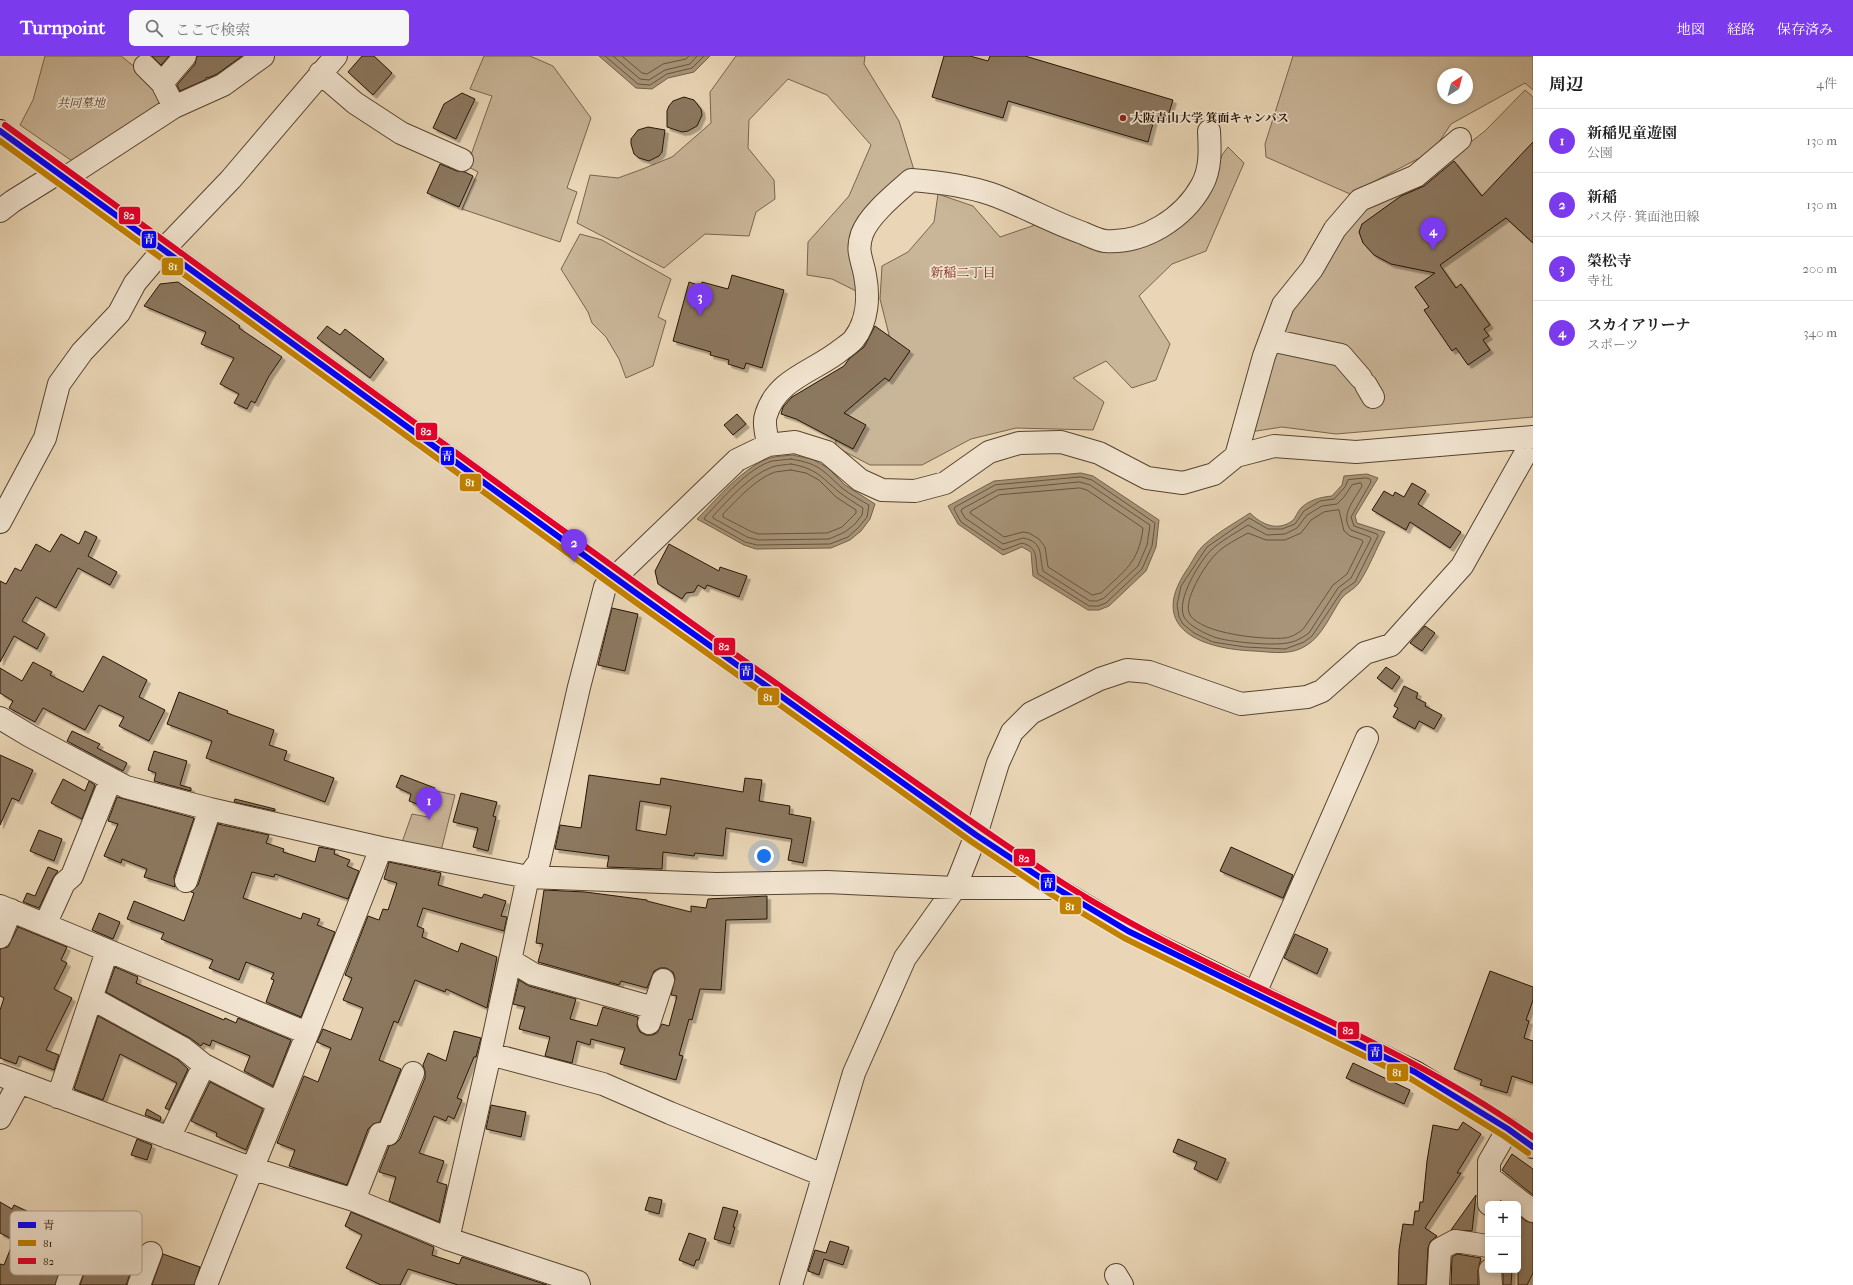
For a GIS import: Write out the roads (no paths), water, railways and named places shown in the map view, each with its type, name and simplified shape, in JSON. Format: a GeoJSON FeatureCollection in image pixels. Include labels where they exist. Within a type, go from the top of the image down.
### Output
{"type":"FeatureCollection","features":[{"type":"Feature","properties":{"kind":"main road"},"geometry":{"type":"LineString","coordinates":[[0,131],[614,577],[976,835],[1056,888],[1128,930],[1415,1072],[1508,1129],[1533,1147]]}},
{"type":"Feature","properties":{"kind":"street"},"geometry":{"type":"LineString","coordinates":[[162,84],[185,56]]}},
{"type":"Feature","properties":{"kind":"street"},"geometry":{"type":"LineString","coordinates":[[0,211],[13,201],[62,176],[174,108],[223,85],[263,56]]}},
{"type":"Feature","properties":{"kind":"street"},"geometry":{"type":"LineString","coordinates":[[0,522],[45,438],[59,384],[82,352],[119,313],[135,283],[163,250],[231,179],[324,62],[355,103],[401,133],[462,160]]}},
{"type":"Feature","properties":{"kind":"street"},"geometry":{"type":"LineString","coordinates":[[144,66],[162,84],[174,108]]}},
{"type":"Feature","properties":{"kind":"street"},"geometry":{"type":"LineString","coordinates":[[768,445],[765,416],[777,392],[796,376],[832,358],[854,339],[864,321],[868,300],[865,275],[858,250],[862,232],[880,208],[911,180],[950,183],[991,194],[1077,231],[1105,241],[1135,239],[1161,228],[1182,210],[1203,184],[1210,157],[1209,131]]}},
{"type":"Feature","properties":{"kind":"street"},"geometry":{"type":"LineString","coordinates":[[1236,456],[1264,356],[1283,305],[1312,269],[1335,229],[1360,200],[1416,176],[1460,139]]}},
{"type":"Feature","properties":{"kind":"street"},"geometry":{"type":"LineString","coordinates":[[1270,340],[1341,355],[1367,386]]}},
{"type":"Feature","properties":{"kind":"street"},"geometry":{"type":"LineString","coordinates":[[448,1239],[528,877],[539,862],[598,607],[605,587],[737,460],[768,445],[795,442],[828,452],[860,480],[882,490],[915,491],[945,483],[989,452],[1019,443],[1060,442],[1099,453],[1147,478],[1183,483],[1214,474],[1236,456],[1274,446],[1356,452],[1533,437]]}},
{"type":"Feature","properties":{"kind":"street"},"geometry":{"type":"LineString","coordinates":[[791,1285],[854,1073],[905,958],[955,888],[976,835],[998,763],[1012,732],[1031,713],[1100,679],[1127,670],[1149,672],[1241,704],[1307,697],[1322,691],[1365,653],[1390,645],[1462,566],[1533,440]]}},
{"type":"Feature","properties":{"kind":"street"},"geometry":{"type":"LineString","coordinates":[[0,718],[126,787],[210,809],[380,848],[528,877],[716,884],[827,882],[955,888],[1056,888]]}},
{"type":"Feature","properties":{"kind":"street"},"geometry":{"type":"LineString","coordinates":[[1255,993],[1366,738]]}},
{"type":"Feature","properties":{"kind":"street"},"geometry":{"type":"LineString","coordinates":[[45,925],[64,883],[72,876],[111,779]]}},
{"type":"Feature","properties":{"kind":"street"},"geometry":{"type":"LineString","coordinates":[[186,881],[210,809]]}},
{"type":"Feature","properties":{"kind":"street"},"geometry":{"type":"LineString","coordinates":[[206,1285],[251,1168],[341,951],[380,848]]}},
{"type":"Feature","properties":{"kind":"street"},"geometry":{"type":"LineString","coordinates":[[0,937],[6,908],[307,1033]]}},
{"type":"Feature","properties":{"kind":"street"},"geometry":{"type":"LineString","coordinates":[[58,1097],[107,951]]}},
{"type":"Feature","properties":{"kind":"street"},"geometry":{"type":"LineString","coordinates":[[510,960],[533,974],[651,1015],[663,980]]}},
{"type":"Feature","properties":{"kind":"street"},"geometry":{"type":"LineString","coordinates":[[91,998],[184,1049],[204,1065],[278,1103]]}},
{"type":"Feature","properties":{"kind":"street"},"geometry":{"type":"LineString","coordinates":[[490,1054],[603,1084],[823,1175]]}},
{"type":"Feature","properties":{"kind":"street"},"geometry":{"type":"LineString","coordinates":[[169,1138],[204,1065]]}},
{"type":"Feature","properties":{"kind":"street"},"geometry":{"type":"LineString","coordinates":[[354,1200],[380,1134],[388,1134],[413,1073]]}},
{"type":"Feature","properties":{"kind":"street"},"geometry":{"type":"LineString","coordinates":[[0,1118],[10,1079],[251,1168],[354,1200],[448,1239],[578,1282],[579,1285]]}},
{"type":"Feature","properties":{"kind":"street"},"geometry":{"type":"LineString","coordinates":[[1488,1201],[1489,1162],[1508,1129]]}},
{"type":"Feature","properties":{"kind":"street"},"geometry":{"type":"LineString","coordinates":[[1489,1177],[1533,1211]]}},
{"type":"Feature","properties":{"kind":"street"},"geometry":{"type":"LineString","coordinates":[[1438,1285],[1440,1249],[1455,1241],[1485,1246]]}},
{"type":"Feature","properties":{"kind":"street"},"geometry":{"type":"LineString","coordinates":[[139,1285],[151,1253]]}},
{"type":"Feature","properties":{"kind":"street"},"geometry":{"type":"LineString","coordinates":[[1490,1273],[1490,1285]]}},
{"type":"Feature","properties":{"kind":"street"},"geometry":{"type":"LineString","coordinates":[[67,1285],[71,1275]]}},
{"type":"Feature","properties":{"kind":"water"},"geometry":{"type":"Polygon","coordinates":[[[599,56],[710,56],[694,72],[668,78],[652,89],[636,88],[599,56]]]}},
{"type":"Feature","properties":{"kind":"water"},"geometry":{"type":"Polygon","coordinates":[[[792,455],[812,459],[828,468],[845,485],[875,504],[870,519],[861,531],[850,540],[831,548],[756,549],[744,545],[697,519],[731,484],[760,462],[778,456],[792,455]]]}},
{"type":"Feature","properties":{"kind":"water"},"geometry":{"type":"Polygon","coordinates":[[[1081,473],[1093,476],[1159,520],[1156,547],[1146,571],[1109,606],[1099,610],[1088,610],[1033,576],[1031,552],[1022,547],[1003,555],[958,524],[948,506],[994,481],[1081,473]]]}},
{"type":"Feature","properties":{"kind":"water"},"geometry":{"type":"Polygon","coordinates":[[[1367,474],[1378,478],[1355,516],[1357,523],[1385,532],[1359,583],[1341,599],[1322,630],[1307,645],[1288,652],[1235,649],[1217,646],[1200,640],[1187,632],[1177,622],[1173,608],[1176,591],[1197,553],[1210,540],[1250,513],[1264,523],[1270,525],[1281,526],[1286,524],[1293,520],[1304,505],[1319,498],[1332,496],[1342,485],[1344,476],[1367,474]]]}},
{"type":"Feature","properties":{"kind":"place","name":"大阪青山大学 箕面キャンパス"},"geometry":{"type":"Point","coordinates":[1123,118]}},
{"type":"Feature","properties":{"kind":"place","name":"スカイアリーナ"},"geometry":{"type":"Point","coordinates":[1433,250]}},
{"type":"Feature","properties":{"kind":"place","name":"榮松寺"},"geometry":{"type":"Point","coordinates":[700,316]}},
{"type":"Feature","properties":{"kind":"place","name":"新稲"},"geometry":{"type":"Point","coordinates":[574,562]}},
{"type":"Feature","properties":{"kind":"place","name":"新稲児童遊園"},"geometry":{"type":"Point","coordinates":[429,820]}},
{"type":"Feature","properties":{"kind":"district","name":"新稲二丁目"},"geometry":{"type":"Point","coordinates":[963,272]}},
{"type":"Feature","properties":{"kind":"park label","name":"共同墓地"},"geometry":{"type":"Point","coordinates":[81,103]}}]}
